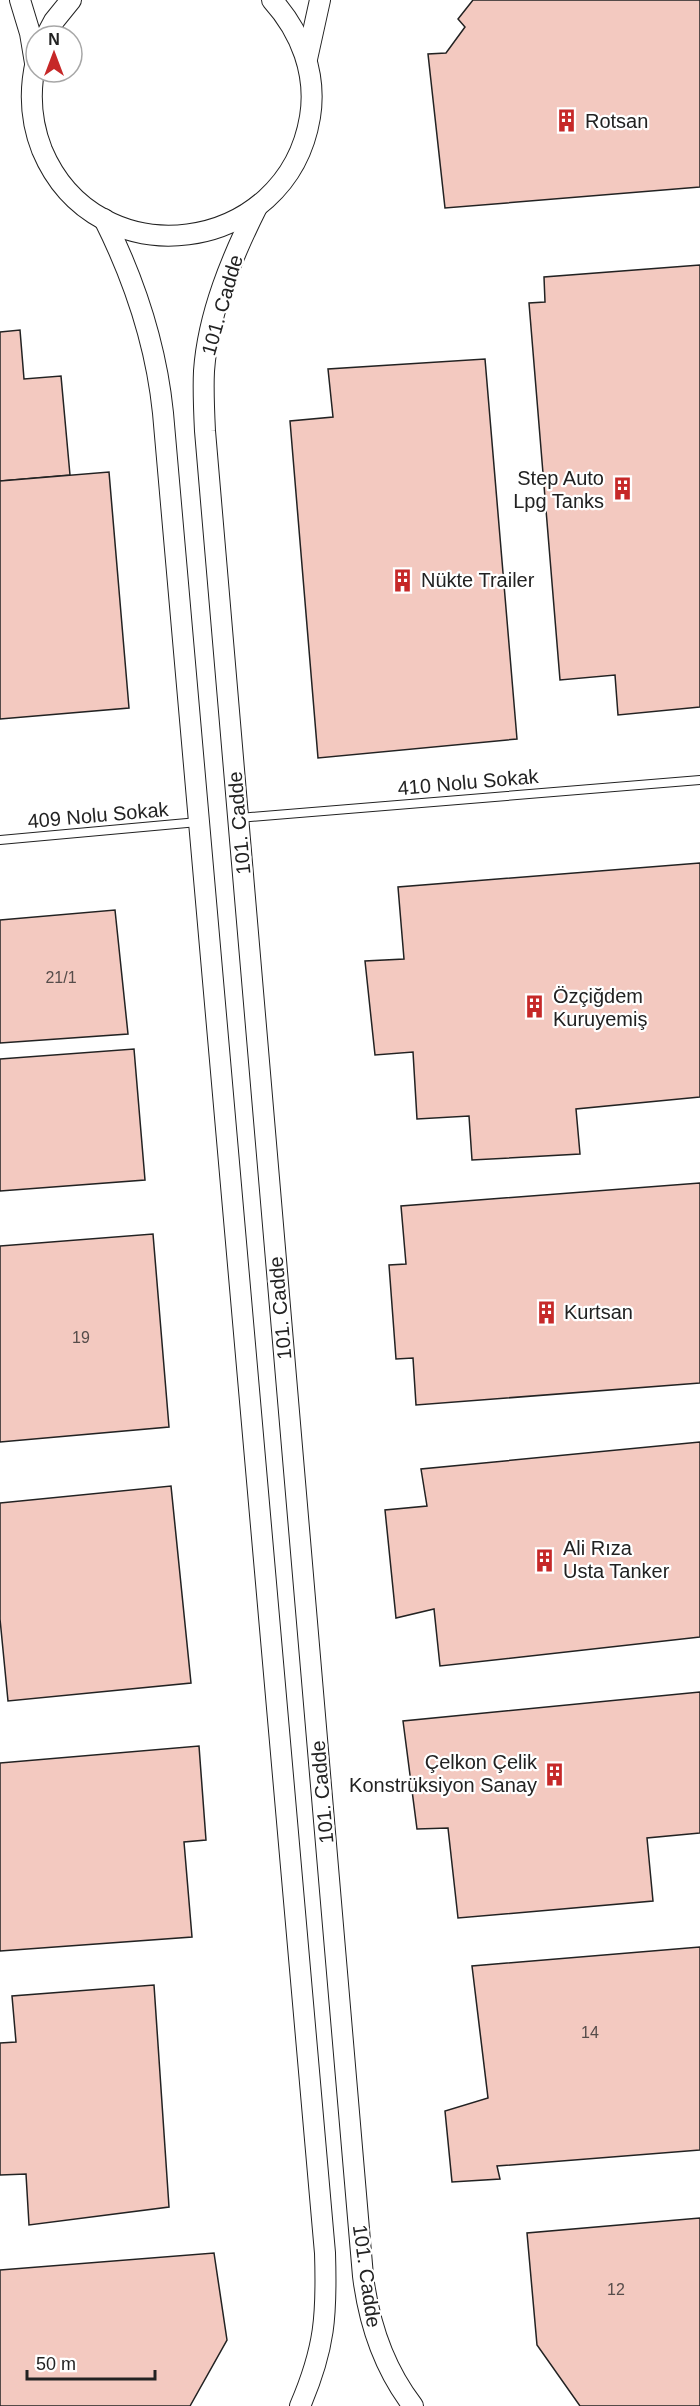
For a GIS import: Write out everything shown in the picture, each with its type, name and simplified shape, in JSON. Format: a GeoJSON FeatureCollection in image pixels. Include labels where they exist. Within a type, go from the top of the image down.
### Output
{"type":"FeatureCollection","features":[{"type":"Feature","properties":{"kind":"street"},"geometry":{"type":"LineString","coordinates":[[20,0],[27,24]]}},
{"type":"Feature","properties":{"kind":"street"},"geometry":{"type":"LineString","coordinates":[[52,24],[71,0]]}},
{"type":"Feature","properties":{"kind":"street"},"geometry":{"type":"LineString","coordinates":[[33,84],[31,102],[36,131],[46,158],[68,190],[85,206],[104,219],[147,234],[182,235],[216,229],[238,220],[257,207],[281,182],[300,153],[307,131],[311,108],[311,84],[307,62],[288,20],[272,0]]}},
{"type":"Feature","properties":{"kind":"street"},"geometry":{"type":"LineString","coordinates":[[307,62],[320,0]]}},
{"type":"Feature","properties":{"kind":"street","name":"101. Cadde"},"geometry":{"type":"LineString","coordinates":[[257,207],[236,252],[208,341],[204,370],[205,431],[363,2276],[370,2317],[383,2358],[413,2406]]}},
{"type":"Feature","properties":{"kind":"street","name":"101. Cadde"},"geometry":{"type":"LineString","coordinates":[[104,219],[145,317],[161,388],[200,822],[325,2253],[325,2325],[315,2369],[300,2406]]}},
{"type":"Feature","properties":{"kind":"lane","name":"410 Nolu Sokak"},"geometry":{"type":"LineString","coordinates":[[239,818],[700,780]]}},
{"type":"Feature","properties":{"kind":"lane","name":"409 Nolu Sokak"},"geometry":{"type":"LineString","coordinates":[[0,840],[200,822]]}},
{"type":"Feature","properties":{"kind":"building","name":"Rotsan"},"geometry":{"type":"Polygon","coordinates":[[[473,0],[700,0],[700,187],[445,208],[428,54],[446,53],[465,27],[458,19],[473,0]]]}},
{"type":"Feature","properties":{"kind":"building","name":"Step Auto Lpg Tanks"},"geometry":{"type":"Polygon","coordinates":[[[700,265],[700,707],[618,715],[615,675],[560,680],[529,303],[545,302],[544,277],[700,265]]]}},
{"type":"Feature","properties":{"kind":"building"},"geometry":{"type":"Polygon","coordinates":[[[20,330],[24,379],[61,376],[70,475],[0,481],[0,332],[20,330]]]}},
{"type":"Feature","properties":{"kind":"building","name":"Nükte Trailer"},"geometry":{"type":"Polygon","coordinates":[[[485,359],[517,739],[318,758],[290,421],[333,417],[328,369],[485,359]]]}},
{"type":"Feature","properties":{"kind":"building"},"geometry":{"type":"Polygon","coordinates":[[[109,472],[129,708],[0,719],[0,481],[109,472]]]}},
{"type":"Feature","properties":{"kind":"building","name":"Özçiğdem Kuruyemiş"},"geometry":{"type":"Polygon","coordinates":[[[700,863],[700,1097],[576,1109],[580,1154],[472,1160],[469,1116],[417,1119],[413,1052],[375,1055],[365,961],[404,959],[398,887],[700,863]]]}},
{"type":"Feature","properties":{"kind":"building"},"geometry":{"type":"Polygon","coordinates":[[[115,910],[128,1034],[0,1043],[0,920],[115,910]]]}},
{"type":"Feature","properties":{"kind":"building"},"geometry":{"type":"Polygon","coordinates":[[[134,1049],[145,1180],[0,1191],[0,1059],[134,1049]]]}},
{"type":"Feature","properties":{"kind":"building","name":"Kurtsan"},"geometry":{"type":"Polygon","coordinates":[[[700,1183],[700,1383],[416,1405],[413,1358],[396,1359],[389,1265],[406,1264],[401,1206],[700,1183]]]}},
{"type":"Feature","properties":{"kind":"building"},"geometry":{"type":"Polygon","coordinates":[[[153,1234],[169,1427],[0,1442],[0,1246],[153,1234]]]}},
{"type":"Feature","properties":{"kind":"building","name":"Ali Rıza Usta Tanker"},"geometry":{"type":"Polygon","coordinates":[[[700,1442],[700,1637],[440,1666],[434,1609],[396,1618],[385,1510],[427,1506],[421,1469],[700,1442]]]}},
{"type":"Feature","properties":{"kind":"building"},"geometry":{"type":"Polygon","coordinates":[[[171,1486],[191,1683],[8,1701],[0,1619],[0,1503],[171,1486]]]}},
{"type":"Feature","properties":{"kind":"building","name":"Çelkon Çelik Konstrüksiyon Sanay"},"geometry":{"type":"Polygon","coordinates":[[[700,1692],[700,1833],[647,1838],[653,1901],[458,1918],[448,1828],[417,1829],[403,1721],[700,1692]]]}},
{"type":"Feature","properties":{"kind":"building"},"geometry":{"type":"Polygon","coordinates":[[[199,1746],[206,1840],[184,1842],[192,1937],[0,1951],[0,1763],[199,1746]]]}},
{"type":"Feature","properties":{"kind":"building"},"geometry":{"type":"Polygon","coordinates":[[[700,1947],[700,2150],[497,2166],[500,2179],[452,2182],[445,2111],[488,2098],[472,1966],[700,1947]]]}},
{"type":"Feature","properties":{"kind":"building"},"geometry":{"type":"Polygon","coordinates":[[[154,1985],[169,2207],[29,2225],[26,2174],[0,2175],[0,2043],[16,2042],[12,1996],[154,1985]]]}},
{"type":"Feature","properties":{"kind":"building"},"geometry":{"type":"Polygon","coordinates":[[[700,2218],[700,2406],[580,2406],[537,2345],[527,2233],[700,2218]]]}},
{"type":"Feature","properties":{"kind":"building"},"geometry":{"type":"Polygon","coordinates":[[[214,2253],[227,2340],[190,2406],[0,2406],[0,2270],[214,2253]]]}},
{"type":"Feature","properties":{"kind":"place","name":"Rotsan"},"geometry":{"type":"Point","coordinates":[567,121]}},
{"type":"Feature","properties":{"kind":"place","name":"Step Auto Lpg Tanks"},"geometry":{"type":"Point","coordinates":[622,489]}},
{"type":"Feature","properties":{"kind":"place","name":"Nükte Trailer"},"geometry":{"type":"Point","coordinates":[403,580]}},
{"type":"Feature","properties":{"kind":"place","name":"Özçiğdem Kuruyemiş"},"geometry":{"type":"Point","coordinates":[535,1007]}},
{"type":"Feature","properties":{"kind":"place","name":"Kurtsan"},"geometry":{"type":"Point","coordinates":[546,1312]}},
{"type":"Feature","properties":{"kind":"place","name":"Ali Rıza Usta Tanker"},"geometry":{"type":"Point","coordinates":[545,1560]}},
{"type":"Feature","properties":{"kind":"place","name":"Çelkon Çelik Konstrüksiyon Sanay"},"geometry":{"type":"Point","coordinates":[555,1774]}}]}
